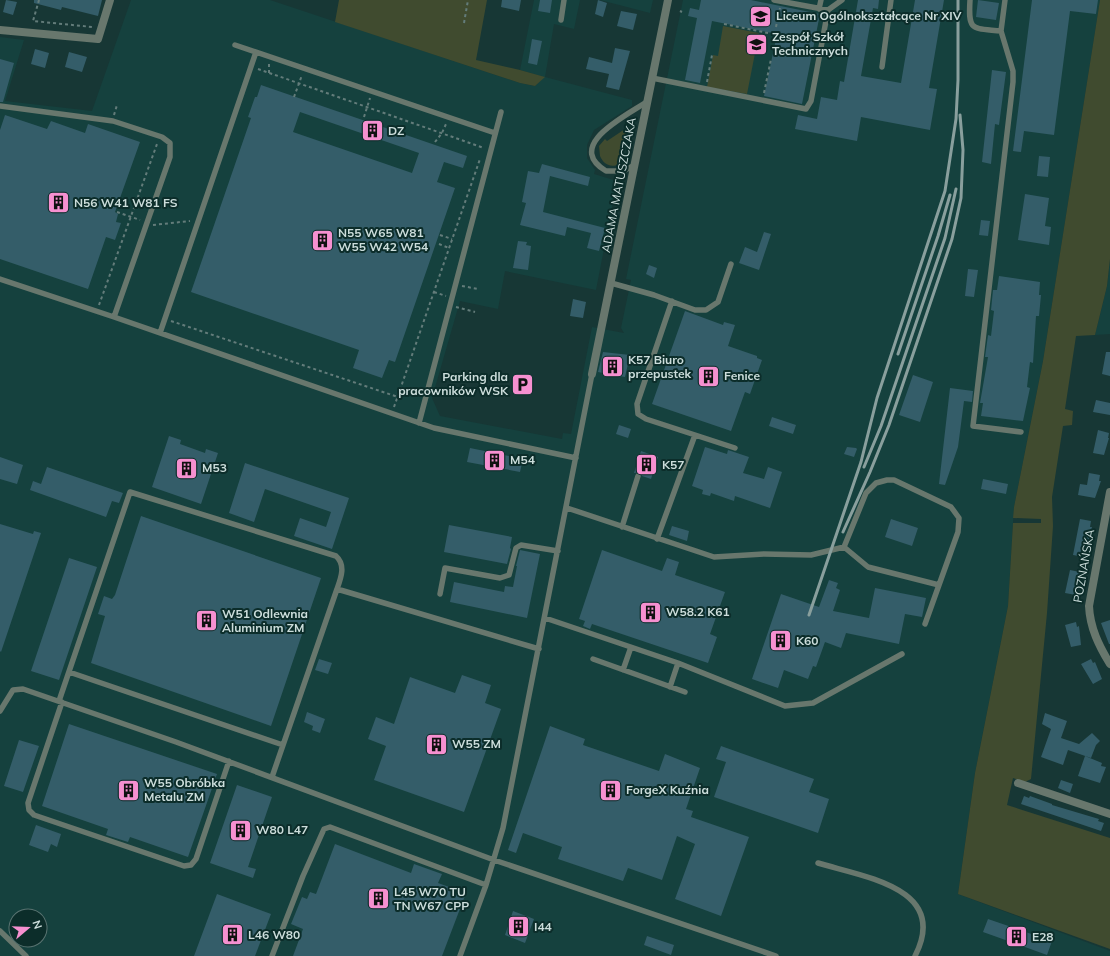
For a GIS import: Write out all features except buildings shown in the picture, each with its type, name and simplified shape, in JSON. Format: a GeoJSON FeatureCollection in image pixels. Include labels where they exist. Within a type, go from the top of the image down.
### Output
{"type":"FeatureCollection","features":[{"type":"Feature","properties":{"kind":"street"},"geometry":{"type":"LineString","coordinates":[[0,30],[98,39],[110,0]]}},
{"type":"Feature","properties":{"kind":"street","name":"ADAMA MATUSZCZAKA"},"geometry":{"type":"LineString","coordinates":[[592,374],[668,0]]}},
{"type":"Feature","properties":{"kind":"street","name":"POZNAŃSKA"},"geometry":{"type":"LineString","coordinates":[[1110,492],[1089,606],[1091,624],[1095,637],[1110,664]]}},
{"type":"Feature","properties":{"kind":"street"},"geometry":{"type":"LineString","coordinates":[[1018,783],[1110,814]]}},
{"type":"Feature","properties":{"kind":"lane"},"geometry":{"type":"LineString","coordinates":[[561,20],[564,0]]}},
{"type":"Feature","properties":{"kind":"lane"},"geometry":{"type":"LineString","coordinates":[[774,0],[828,10]]}},
{"type":"Feature","properties":{"kind":"lane"},"geometry":{"type":"LineString","coordinates":[[820,8],[821,0]]}},
{"type":"Feature","properties":{"kind":"lane"},"geometry":{"type":"LineString","coordinates":[[652,78],[806,109],[811,101],[828,10],[842,0]]}},
{"type":"Feature","properties":{"kind":"lane"},"geometry":{"type":"LineString","coordinates":[[882,67],[892,0]]}},
{"type":"Feature","properties":{"kind":"lane"},"geometry":{"type":"LineString","coordinates":[[970,0],[968,19],[971,26],[978,29],[1001,31]]}},
{"type":"Feature","properties":{"kind":"lane"},"geometry":{"type":"LineString","coordinates":[[1005,0],[1001,31],[1013,71],[1013,82],[973,426],[1021,432]]}},
{"type":"Feature","properties":{"kind":"lane"},"geometry":{"type":"LineString","coordinates":[[235,45],[494,133]]}},
{"type":"Feature","properties":{"kind":"lane"},"geometry":{"type":"LineString","coordinates":[[160,333],[256,52]]}},
{"type":"Feature","properties":{"kind":"lane"},"geometry":{"type":"LineString","coordinates":[[635,165],[623,171],[606,171],[595,161],[593,144],[595,139],[604,130],[648,101]]}},
{"type":"Feature","properties":{"kind":"lane"},"geometry":{"type":"LineString","coordinates":[[0,106],[112,121],[167,140],[171,148],[170,157],[114,317]]}},
{"type":"Feature","properties":{"kind":"lane"},"geometry":{"type":"LineString","coordinates":[[419,423],[494,133],[501,112]]}},
{"type":"Feature","properties":{"kind":"lane"},"geometry":{"type":"LineString","coordinates":[[611,283],[630,287],[695,310],[710,308],[718,302],[731,264]]}},
{"type":"Feature","properties":{"kind":"lane"},"geometry":{"type":"LineString","coordinates":[[0,279],[444,431],[576,458]]}},
{"type":"Feature","properties":{"kind":"lane"},"geometry":{"type":"LineString","coordinates":[[672,302],[636,409],[642,417],[735,448]]}},
{"type":"Feature","properties":{"kind":"lane"},"geometry":{"type":"LineString","coordinates":[[460,956],[486,885],[503,828],[567,508],[592,374]]}},
{"type":"Feature","properties":{"kind":"lane"},"geometry":{"type":"LineString","coordinates":[[657,539],[695,435]]}},
{"type":"Feature","properties":{"kind":"lane"},"geometry":{"type":"LineString","coordinates":[[622,527],[638,476]]}},
{"type":"Feature","properties":{"kind":"lane"},"geometry":{"type":"LineString","coordinates":[[844,546],[866,493],[872,486],[882,480],[900,482],[951,507],[959,518],[958,532],[925,624]]}},
{"type":"Feature","properties":{"kind":"lane"},"geometry":{"type":"LineString","coordinates":[[228,761],[196,859],[191,865],[184,866],[34,815],[29,810],[28,803],[61,702],[69,672],[130,492],[336,556],[342,566],[342,574],[337,590],[272,777]]}},
{"type":"Feature","properties":{"kind":"lane"},"geometry":{"type":"LineString","coordinates":[[567,508],[714,557],[764,554],[811,555],[844,546]]}},
{"type":"Feature","properties":{"kind":"lane"},"geometry":{"type":"LineString","coordinates":[[440,594],[446,568],[504,578],[512,571],[516,548],[521,544],[558,551]]}},
{"type":"Feature","properties":{"kind":"lane"},"geometry":{"type":"LineString","coordinates":[[844,546],[868,568],[940,585]]}},
{"type":"Feature","properties":{"kind":"lane"},"geometry":{"type":"LineString","coordinates":[[337,590],[539,650]]}},
{"type":"Feature","properties":{"kind":"lane"},"geometry":{"type":"LineString","coordinates":[[545,618],[631,647],[786,706],[793,707],[813,704],[902,654]]}},
{"type":"Feature","properties":{"kind":"lane"},"geometry":{"type":"LineString","coordinates":[[623,670],[631,647]]}},
{"type":"Feature","properties":{"kind":"lane"},"geometry":{"type":"LineString","coordinates":[[594,659],[685,692]]}},
{"type":"Feature","properties":{"kind":"lane"},"geometry":{"type":"LineString","coordinates":[[670,686],[678,664]]}},
{"type":"Feature","properties":{"kind":"lane"},"geometry":{"type":"LineString","coordinates":[[69,672],[283,745]]}},
{"type":"Feature","properties":{"kind":"lane"},"geometry":{"type":"LineString","coordinates":[[0,712],[9,693],[18,689],[61,702],[272,777],[494,860],[776,956]]}},
{"type":"Feature","properties":{"kind":"lane"},"geometry":{"type":"LineString","coordinates":[[272,956],[324,829],[330,827],[486,885]]}},
{"type":"Feature","properties":{"kind":"lane"},"geometry":{"type":"LineString","coordinates":[[818,863],[886,883],[900,890],[914,902],[921,914],[924,925],[923,939],[915,956]]}},
{"type":"Feature","properties":{"kind":"lane"},"geometry":{"type":"LineString","coordinates":[[0,931],[26,956]]}},
{"type":"Feature","properties":{"kind":"path"},"geometry":{"type":"LineString","coordinates":[[39,0],[33,21],[97,28]]}},
{"type":"Feature","properties":{"kind":"path"},"geometry":{"type":"LineString","coordinates":[[464,23],[468,0]]}},
{"type":"Feature","properties":{"kind":"path"},"geometry":{"type":"LineString","coordinates":[[776,27],[781,1]]}},
{"type":"Feature","properties":{"kind":"path"},"geometry":{"type":"LineString","coordinates":[[724,24],[768,33]]}},
{"type":"Feature","properties":{"kind":"path"},"geometry":{"type":"LineString","coordinates":[[706,84],[712,55]]}},
{"type":"Feature","properties":{"kind":"path"},"geometry":{"type":"LineString","coordinates":[[763,100],[771,59]]}},
{"type":"Feature","properties":{"kind":"path"},"geometry":{"type":"LineString","coordinates":[[269,61],[269,73]]}},
{"type":"Feature","properties":{"kind":"path"},"geometry":{"type":"LineString","coordinates":[[251,67],[484,148],[491,149]]}},
{"type":"Feature","properties":{"kind":"path"},"geometry":{"type":"LineString","coordinates":[[294,97],[304,68]]}},
{"type":"Feature","properties":{"kind":"path"},"geometry":{"type":"LineString","coordinates":[[364,117],[372,91]]}},
{"type":"Feature","properties":{"kind":"path"},"geometry":{"type":"LineString","coordinates":[[435,142],[442,133],[449,117]]}},
{"type":"Feature","properties":{"kind":"path"},"geometry":{"type":"LineString","coordinates":[[98,306],[157,142]]}},
{"type":"Feature","properties":{"kind":"path"},"geometry":{"type":"LineString","coordinates":[[401,410],[394,408],[486,142]]}},
{"type":"Feature","properties":{"kind":"path"},"geometry":{"type":"LineString","coordinates":[[116,212],[154,226],[192,220],[198,222]]}},
{"type":"Feature","properties":{"kind":"path"},"geometry":{"type":"LineString","coordinates":[[440,235],[452,239]]}},
{"type":"Feature","properties":{"kind":"path"},"geometry":{"type":"LineString","coordinates":[[439,244],[449,248]]}},
{"type":"Feature","properties":{"kind":"path"},"geometry":{"type":"LineString","coordinates":[[461,286],[478,289]]}},
{"type":"Feature","properties":{"kind":"path"},"geometry":{"type":"LineString","coordinates":[[165,319],[398,397]]}},
{"type":"Feature","properties":{"kind":"shaded area"},"geometry":{"type":"Polygon","coordinates":[[[131,0],[270,0],[520,83],[535,86],[544,77],[520,70],[534,0],[580,0],[574,29],[554,24],[545,77],[632,100],[632,106],[594,130],[587,145],[587,158],[595,170],[594,174],[617,181],[596,290],[505,271],[498,309],[460,301],[432,398],[440,416],[562,439],[563,433],[571,434],[592,327],[624,333],[621,328],[631,280],[626,279],[683,0],[1100,0],[1043,361],[1014,507],[1008,606],[975,773],[958,894],[1110,951],[1110,956],[0,956],[0,37],[24,40],[5,101],[92,111],[131,0]]]}},
{"type":"Feature","properties":{"kind":"shaded area"},"geometry":{"type":"Polygon","coordinates":[[[339,0],[487,0],[476,60],[545,77],[535,86],[520,83],[335,22],[339,0]]]}},
{"type":"Feature","properties":{"kind":"shaded area"},"geometry":{"type":"Polygon","coordinates":[[[600,0],[653,0],[650,13],[600,0]]]}},
{"type":"Feature","properties":{"kind":"shaded area"},"geometry":{"type":"Polygon","coordinates":[[[1100,0],[1110,0],[1110,259],[1107,286],[1095,335],[1076,336],[1065,409],[1073,411],[1072,425],[1063,426],[1052,497],[1053,526],[1047,613],[1031,779],[1025,782],[1013,778],[1007,805],[1110,838],[1110,949],[958,894],[975,773],[1008,606],[1013,523],[1041,523],[1041,519],[1013,518],[1014,507],[1043,361],[1100,0]]]}},
{"type":"Feature","properties":{"kind":"shaded area"},"geometry":{"type":"Polygon","coordinates":[[[723,26],[759,33],[747,94],[707,87],[713,55],[718,56],[723,26]]]}},
{"type":"Feature","properties":{"kind":"shaded area"},"geometry":{"type":"Polygon","coordinates":[[[625,129],[627,130],[620,164],[611,166],[606,164],[600,156],[599,146],[605,139],[607,141],[625,129]]]}},
{"type":"Feature","properties":{"kind":"shaded area"},"geometry":{"type":"Polygon","coordinates":[[[1110,259],[1110,334],[1095,335],[1107,286],[1110,259]]]}},
{"type":"Feature","properties":{"kind":"railway"},"geometry":{"type":"LineString","coordinates":[[809,615],[861,462],[877,398],[945,191],[956,119],[958,80],[958,0]]}},
{"type":"Feature","properties":{"kind":"railway"},"geometry":{"type":"LineString","coordinates":[[843,532],[889,425],[952,239],[961,198],[963,150],[960,115]]}},
{"type":"Feature","properties":{"kind":"railway"},"geometry":{"type":"LineString","coordinates":[[864,467],[881,426],[945,238],[956,189]]}},
{"type":"Feature","properties":{"kind":"railway"},"geometry":{"type":"LineString","coordinates":[[898,354],[938,236],[950,195]]}},
{"type":"Feature","properties":{"kind":"place","name":"Liceum Ogólnokształcące Nr XIV"},"geometry":{"type":"Point","coordinates":[760,16]}},
{"type":"Feature","properties":{"kind":"place","name":"Zespół Szkół Technicznych"},"geometry":{"type":"Point","coordinates":[757,44]}},
{"type":"Feature","properties":{"kind":"place","name":"DZ"},"geometry":{"type":"Point","coordinates":[373,131]}},
{"type":"Feature","properties":{"kind":"place","name":"N56 W41 W81 FS"},"geometry":{"type":"Point","coordinates":[59,203]}},
{"type":"Feature","properties":{"kind":"place","name":"N55 W65 W81 W55 W42 W54"},"geometry":{"type":"Point","coordinates":[323,240]}},
{"type":"Feature","properties":{"kind":"place","name":"K57 Biuro przepustek"},"geometry":{"type":"Point","coordinates":[613,367]}},
{"type":"Feature","properties":{"kind":"place","name":"Fenice"},"geometry":{"type":"Point","coordinates":[709,376]}},
{"type":"Feature","properties":{"kind":"place","name":"Parking dla pracowników WSK"},"geometry":{"type":"Point","coordinates":[523,384]}},
{"type":"Feature","properties":{"kind":"place","name":"M54"},"geometry":{"type":"Point","coordinates":[495,460]}},
{"type":"Feature","properties":{"kind":"place","name":"K57"},"geometry":{"type":"Point","coordinates":[646,465]}},
{"type":"Feature","properties":{"kind":"place","name":"M53"},"geometry":{"type":"Point","coordinates":[186,468]}},
{"type":"Feature","properties":{"kind":"place","name":"W58.2 K61"},"geometry":{"type":"Point","coordinates":[650,612]}},
{"type":"Feature","properties":{"kind":"place","name":"W51 Odlewnia Aluminium ZM"},"geometry":{"type":"Point","coordinates":[206,621]}},
{"type":"Feature","properties":{"kind":"place","name":"K60"},"geometry":{"type":"Point","coordinates":[780,641]}},
{"type":"Feature","properties":{"kind":"place","name":"W55 ZM"},"geometry":{"type":"Point","coordinates":[437,744]}},
{"type":"Feature","properties":{"kind":"place","name":"W55 Obróbka Metalu ZM"},"geometry":{"type":"Point","coordinates":[129,790]}},
{"type":"Feature","properties":{"kind":"place","name":"ForgeX Kuźnia"},"geometry":{"type":"Point","coordinates":[610,790]}},
{"type":"Feature","properties":{"kind":"place","name":"W80 L47"},"geometry":{"type":"Point","coordinates":[241,830]}},
{"type":"Feature","properties":{"kind":"place","name":"L45 W70 TU TN W67 CPP"},"geometry":{"type":"Point","coordinates":[379,899]}},
{"type":"Feature","properties":{"kind":"place","name":"I44"},"geometry":{"type":"Point","coordinates":[519,927]}},
{"type":"Feature","properties":{"kind":"place","name":"L46 W80"},"geometry":{"type":"Point","coordinates":[232,935]}},
{"type":"Feature","properties":{"kind":"place","name":"E28"},"geometry":{"type":"Point","coordinates":[1017,937]}}]}
